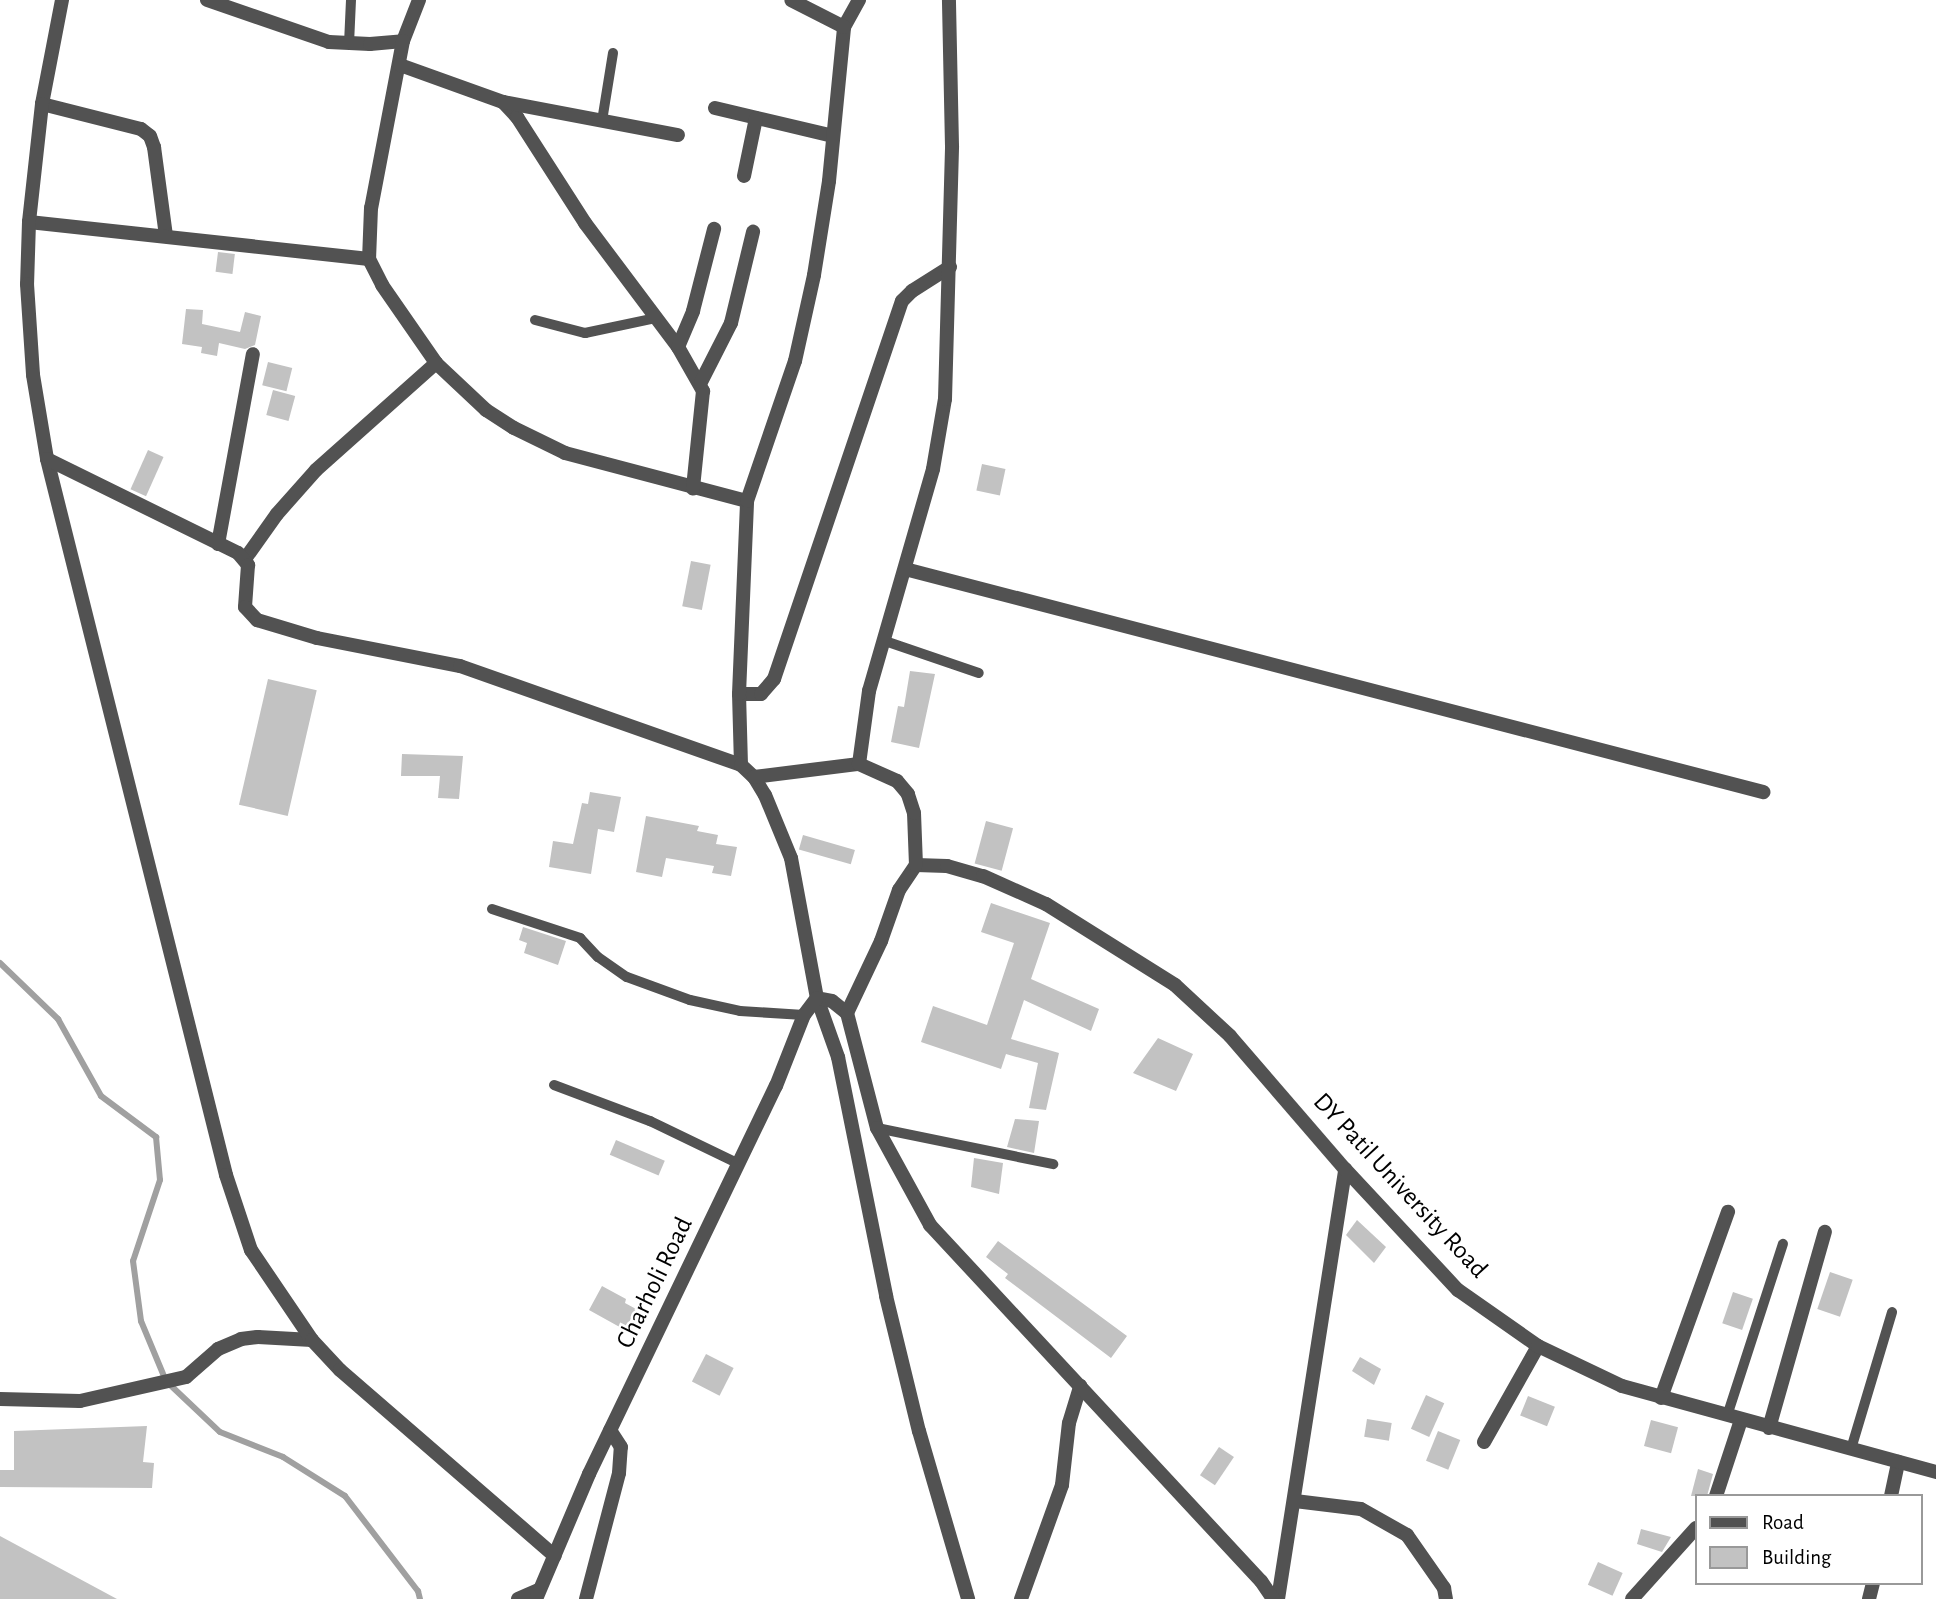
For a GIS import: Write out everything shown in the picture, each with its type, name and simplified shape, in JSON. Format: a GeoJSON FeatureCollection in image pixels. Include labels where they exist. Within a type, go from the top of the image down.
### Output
{"type":"FeatureCollection","features":[{"type":"Feature","properties":{"kind":"street"},"geometry":{"type":"LineString","coordinates":[[62,0],[42,104],[29,222],[27,284],[32,362],[47,459],[226,1175],[251,1250],[313,1340],[340,1370],[555,1556]]}},
{"type":"Feature","properties":{"kind":"street"},"geometry":{"type":"LineString","coordinates":[[207,0],[328,42],[349,44],[403,41]]}},
{"type":"Feature","properties":{"kind":"street"},"geometry":{"type":"LineString","coordinates":[[419,0],[403,41],[378,164],[369,259],[388,295],[436,363],[486,410],[539,442],[565,453],[747,501]]}},
{"type":"Feature","properties":{"kind":"street"},"geometry":{"type":"LineString","coordinates":[[791,0],[844,27]]}},
{"type":"Feature","properties":{"kind":"street"},"geometry":{"type":"LineString","coordinates":[[741,765],[739,694],[747,501],[795,361],[822,232],[844,27],[859,0]]}},
{"type":"Feature","properties":{"kind":"street"},"geometry":{"type":"LineString","coordinates":[[859,764],[869,691],[933,469],[945,399],[952,133],[949,0]]}},
{"type":"Feature","properties":{"kind":"street"},"geometry":{"type":"LineString","coordinates":[[400,65],[503,102],[678,135]]}},
{"type":"Feature","properties":{"kind":"street"},"geometry":{"type":"LineString","coordinates":[[503,102],[517,117],[585,223],[701,382],[704,398],[693,488]]}},
{"type":"Feature","properties":{"kind":"street"},"geometry":{"type":"LineString","coordinates":[[42,104],[141,129],[150,136],[154,147],[166,236]]}},
{"type":"Feature","properties":{"kind":"street"},"geometry":{"type":"LineString","coordinates":[[715,108],[833,136]]}},
{"type":"Feature","properties":{"kind":"street"},"geometry":{"type":"LineString","coordinates":[[744,176],[756,118]]}},
{"type":"Feature","properties":{"kind":"street"},"geometry":{"type":"LineString","coordinates":[[29,222],[369,259]]}},
{"type":"Feature","properties":{"kind":"street"},"geometry":{"type":"LineString","coordinates":[[678,347],[693,311],[714,229]]}},
{"type":"Feature","properties":{"kind":"street"},"geometry":{"type":"LineString","coordinates":[[701,382],[732,323],[753,232]]}},
{"type":"Feature","properties":{"kind":"street"},"geometry":{"type":"LineString","coordinates":[[739,694],[761,694],[774,679],[902,301],[912,291],[950,267]]}},
{"type":"Feature","properties":{"kind":"street"},"geometry":{"type":"LineString","coordinates":[[218,544],[253,355]]}},
{"type":"Feature","properties":{"kind":"street"},"geometry":{"type":"LineString","coordinates":[[245,559],[277,514],[316,470],[436,363]]}},
{"type":"Feature","properties":{"kind":"street"},"geometry":{"type":"LineString","coordinates":[[47,459],[245,559],[248,565],[246,607],[257,620],[317,638],[460,666],[741,765],[754,777],[765,795],[791,858],[817,998],[838,1057],[893,1323],[919,1432],[968,1599]]}},
{"type":"Feature","properties":{"kind":"street"},"geometry":{"type":"LineString","coordinates":[[905,569],[1763,792]]}},
{"type":"Feature","properties":{"kind":"street"},"geometry":{"type":"LineString","coordinates":[[754,777],[859,764],[897,781],[908,794],[914,813],[916,864],[899,890],[881,941],[847,1013]]}},
{"type":"Feature","properties":{"kind":"street","name":"DY Patil University Road"},"geometry":{"type":"LineString","coordinates":[[916,864],[947,866],[983,876],[1046,904],[1175,985],[1230,1036],[1345,1169],[1458,1290],[1538,1346],[1599,1376],[1661,1398],[1936,1472]]}},
{"type":"Feature","properties":{"kind":"street"},"geometry":{"type":"LineString","coordinates":[[817,998],[832,1001],[847,1013],[877,1128],[930,1225],[1276,1599]]}},
{"type":"Feature","properties":{"kind":"street","name":"Charholi Road"},"geometry":{"type":"LineString","coordinates":[[518,1599],[537,1595],[610,1430],[776,1086],[804,1015],[817,998]]}},
{"type":"Feature","properties":{"kind":"street"},"geometry":{"type":"LineString","coordinates":[[1276,1599],[1295,1501],[1345,1169]]}},
{"type":"Feature","properties":{"kind":"street"},"geometry":{"type":"LineString","coordinates":[[1661,1398],[1728,1212]]}},
{"type":"Feature","properties":{"kind":"street"},"geometry":{"type":"LineString","coordinates":[[1769,1427],[1825,1232]]}},
{"type":"Feature","properties":{"kind":"street"},"geometry":{"type":"LineString","coordinates":[[0,1399],[80,1401],[186,1377],[218,1349],[241,1339],[258,1337],[313,1340]]}},
{"type":"Feature","properties":{"kind":"street"},"geometry":{"type":"LineString","coordinates":[[1483,1442],[1538,1346]]}},
{"type":"Feature","properties":{"kind":"street"},"geometry":{"type":"LineString","coordinates":[[1021,1599],[1062,1485],[1069,1423],[1080,1386]]}},
{"type":"Feature","properties":{"kind":"street"},"geometry":{"type":"LineString","coordinates":[[1716,1494],[1734,1418]]}},
{"type":"Feature","properties":{"kind":"street"},"geometry":{"type":"LineString","coordinates":[[586,1599],[619,1472],[621,1447],[610,1430]]}},
{"type":"Feature","properties":{"kind":"street"},"geometry":{"type":"LineString","coordinates":[[1891,1494],[1898,1462]]}},
{"type":"Feature","properties":{"kind":"street"},"geometry":{"type":"LineString","coordinates":[[1295,1501],[1362,1508],[1407,1535],[1444,1588],[1446,1599]]}},
{"type":"Feature","properties":{"kind":"street"},"geometry":{"type":"LineString","coordinates":[[1632,1599],[1694,1530]]}},
{"type":"Feature","properties":{"kind":"lane"},"geometry":{"type":"LineString","coordinates":[[349,44],[351,0]]}},
{"type":"Feature","properties":{"kind":"lane"},"geometry":{"type":"LineString","coordinates":[[602,121],[613,53]]}},
{"type":"Feature","properties":{"kind":"lane"},"geometry":{"type":"LineString","coordinates":[[535,320],[585,333],[656,318]]}},
{"type":"Feature","properties":{"kind":"lane"},"geometry":{"type":"LineString","coordinates":[[885,641],[979,673]]}},
{"type":"Feature","properties":{"kind":"lane"},"geometry":{"type":"LineString","coordinates":[[492,909],[580,938],[598,957],[627,977],[690,1000],[740,1011],[804,1015]]}},
{"type":"Feature","properties":{"kind":"lane"},"geometry":{"type":"LineString","coordinates":[[554,1085],[650,1121],[739,1164]]}},
{"type":"Feature","properties":{"kind":"lane"},"geometry":{"type":"LineString","coordinates":[[877,1128],[1052,1164]]}},
{"type":"Feature","properties":{"kind":"lane"},"geometry":{"type":"LineString","coordinates":[[1734,1418],[1783,1244]]}},
{"type":"Feature","properties":{"kind":"lane"},"geometry":{"type":"LineString","coordinates":[[1851,1449],[1892,1312]]}},
{"type":"Feature","properties":{"kind":"building"},"geometry":{"type":"Polygon","coordinates":[[[218,252],[235,254],[232,274],[216,272],[218,252]]]}},
{"type":"Feature","properties":{"kind":"building"},"geometry":{"type":"Polygon","coordinates":[[[186,309],[203,310],[202,324],[240,332],[245,312],[261,316],[255,345],[245,349],[219,343],[217,356],[201,353],[202,347],[182,344],[186,309]]]}},
{"type":"Feature","properties":{"kind":"building"},"geometry":{"type":"Polygon","coordinates":[[[268,362],[292,368],[286,391],[262,385],[268,362]]]}},
{"type":"Feature","properties":{"kind":"building"},"geometry":{"type":"Polygon","coordinates":[[[273,390],[295,396],[288,421],[266,415],[273,390]]]}},
{"type":"Feature","properties":{"kind":"building"},"geometry":{"type":"Polygon","coordinates":[[[148,450],[164,457],[146,496],[131,489],[148,450]]]}},
{"type":"Feature","properties":{"kind":"building"},"geometry":{"type":"Polygon","coordinates":[[[982,464],[1005,469],[1000,495],[976,490],[982,464]]]}},
{"type":"Feature","properties":{"kind":"building"},"geometry":{"type":"Polygon","coordinates":[[[691,561],[711,565],[702,610],[682,606],[691,561]]]}},
{"type":"Feature","properties":{"kind":"building"},"geometry":{"type":"Polygon","coordinates":[[[910,671],[935,674],[919,748],[891,742],[898,706],[904,707],[910,671]]]}},
{"type":"Feature","properties":{"kind":"building"},"geometry":{"type":"Polygon","coordinates":[[[268,679],[317,690],[288,816],[239,805],[268,679]]]}},
{"type":"Feature","properties":{"kind":"building"},"geometry":{"type":"Polygon","coordinates":[[[402,754],[463,756],[459,799],[438,798],[440,776],[401,776],[402,754]]]}},
{"type":"Feature","properties":{"kind":"building"},"geometry":{"type":"Polygon","coordinates":[[[590,792],[621,797],[614,832],[598,829],[591,874],[549,867],[553,841],[573,844],[582,803],[588,804],[590,792]]]}},
{"type":"Feature","properties":{"kind":"building"},"geometry":{"type":"Polygon","coordinates":[[[646,816],[699,826],[697,831],[718,835],[716,844],[737,847],[731,876],[712,873],[714,866],[666,858],[662,877],[636,872],[646,816]]]}},
{"type":"Feature","properties":{"kind":"building"},"geometry":{"type":"Polygon","coordinates":[[[986,821],[1013,828],[1002,871],[975,864],[986,821]]]}},
{"type":"Feature","properties":{"kind":"building"},"geometry":{"type":"Polygon","coordinates":[[[803,835],[855,850],[851,864],[799,849],[803,835]]]}},
{"type":"Feature","properties":{"kind":"building"},"geometry":{"type":"Polygon","coordinates":[[[991,903],[1050,923],[1031,979],[1099,1009],[1091,1031],[1024,1000],[1011,1039],[1059,1053],[1046,1110],[1029,1108],[1038,1063],[1006,1054],[1001,1069],[921,1042],[933,1006],[987,1025],[1014,943],[981,932],[991,903]]]}},
{"type":"Feature","properties":{"kind":"building"},"geometry":{"type":"Polygon","coordinates":[[[523,927],[566,941],[558,965],[524,953],[527,943],[519,940],[523,927]]]}},
{"type":"Feature","properties":{"kind":"building"},"geometry":{"type":"Polygon","coordinates":[[[1158,1038],[1193,1054],[1176,1091],[1133,1073],[1158,1038]]]}},
{"type":"Feature","properties":{"kind":"building"},"geometry":{"type":"Polygon","coordinates":[[[1015,1119],[1039,1121],[1034,1153],[1007,1147],[1015,1119]]]}},
{"type":"Feature","properties":{"kind":"building"},"geometry":{"type":"Polygon","coordinates":[[[616,1140],[665,1161],[659,1175],[610,1155],[616,1140]]]}},
{"type":"Feature","properties":{"kind":"building"},"geometry":{"type":"Polygon","coordinates":[[[974,1158],[1003,1163],[999,1194],[971,1187],[974,1158]]]}},
{"type":"Feature","properties":{"kind":"building"},"geometry":{"type":"Polygon","coordinates":[[[1357,1220],[1386,1247],[1374,1263],[1346,1235],[1357,1220]]]}},
{"type":"Feature","properties":{"kind":"building"},"geometry":{"type":"Polygon","coordinates":[[[998,1241],[1127,1336],[1111,1358],[1005,1278],[1008,1274],[986,1257],[998,1241]]]}},
{"type":"Feature","properties":{"kind":"building"},"geometry":{"type":"Polygon","coordinates":[[[1830,1272],[1853,1280],[1840,1317],[1817,1309],[1830,1272]]]}},
{"type":"Feature","properties":{"kind":"building"},"geometry":{"type":"Polygon","coordinates":[[[602,1286],[626,1299],[625,1303],[636,1309],[625,1330],[589,1310],[602,1286]]]}},
{"type":"Feature","properties":{"kind":"building"},"geometry":{"type":"Polygon","coordinates":[[[1733,1292],[1753,1299],[1742,1330],[1722,1323],[1733,1292]]]}},
{"type":"Feature","properties":{"kind":"building"},"geometry":{"type":"Polygon","coordinates":[[[706,1354],[734,1368],[720,1396],[692,1382],[706,1354]]]}},
{"type":"Feature","properties":{"kind":"building"},"geometry":{"type":"Polygon","coordinates":[[[1360,1357],[1381,1369],[1374,1385],[1352,1371],[1360,1357]]]}},
{"type":"Feature","properties":{"kind":"building"},"geometry":{"type":"Polygon","coordinates":[[[1426,1395],[1444,1403],[1429,1437],[1411,1429],[1426,1395]]]}},
{"type":"Feature","properties":{"kind":"building"},"geometry":{"type":"Polygon","coordinates":[[[1528,1396],[1555,1407],[1547,1426],[1520,1415],[1528,1396]]]}},
{"type":"Feature","properties":{"kind":"building"},"geometry":{"type":"Polygon","coordinates":[[[1367,1419],[1392,1423],[1389,1441],[1364,1437],[1367,1419]]]}},
{"type":"Feature","properties":{"kind":"building"},"geometry":{"type":"Polygon","coordinates":[[[1651,1420],[1678,1427],[1671,1453],[1644,1446],[1651,1420]]]}},
{"type":"Feature","properties":{"kind":"building"},"geometry":{"type":"Polygon","coordinates":[[[147,1426],[143,1462],[154,1463],[152,1488],[0,1487],[0,1470],[14,1470],[14,1431],[147,1426]]]}},
{"type":"Feature","properties":{"kind":"building"},"geometry":{"type":"Polygon","coordinates":[[[1438,1431],[1460,1440],[1448,1470],[1426,1461],[1438,1431]]]}},
{"type":"Feature","properties":{"kind":"building"},"geometry":{"type":"Polygon","coordinates":[[[1219,1447],[1234,1457],[1215,1485],[1200,1475],[1219,1447]]]}},
{"type":"Feature","properties":{"kind":"building"},"geometry":{"type":"Polygon","coordinates":[[[1698,1469],[1713,1474],[1708,1494],[1691,1496],[1698,1469]]]}},
{"type":"Feature","properties":{"kind":"building"},"geometry":{"type":"Polygon","coordinates":[[[1641,1529],[1671,1537],[1662,1552],[1637,1544],[1641,1529]]]}},
{"type":"Feature","properties":{"kind":"building"},"geometry":{"type":"Polygon","coordinates":[[[0,1536],[117,1599],[0,1599],[0,1536]]]}},
{"type":"Feature","properties":{"kind":"building"},"geometry":{"type":"Polygon","coordinates":[[[1598,1562],[1623,1573],[1612,1596],[1588,1585],[1598,1562]]]}},
{"type":"Feature","properties":{"kind":"waterway"},"geometry":{"type":"LineString","coordinates":[[0,963],[58,1019],[101,1096],[156,1137],[160,1180],[133,1261],[141,1321],[166,1381],[220,1432],[283,1457],[345,1496],[418,1591],[420,1599]]}}]}
